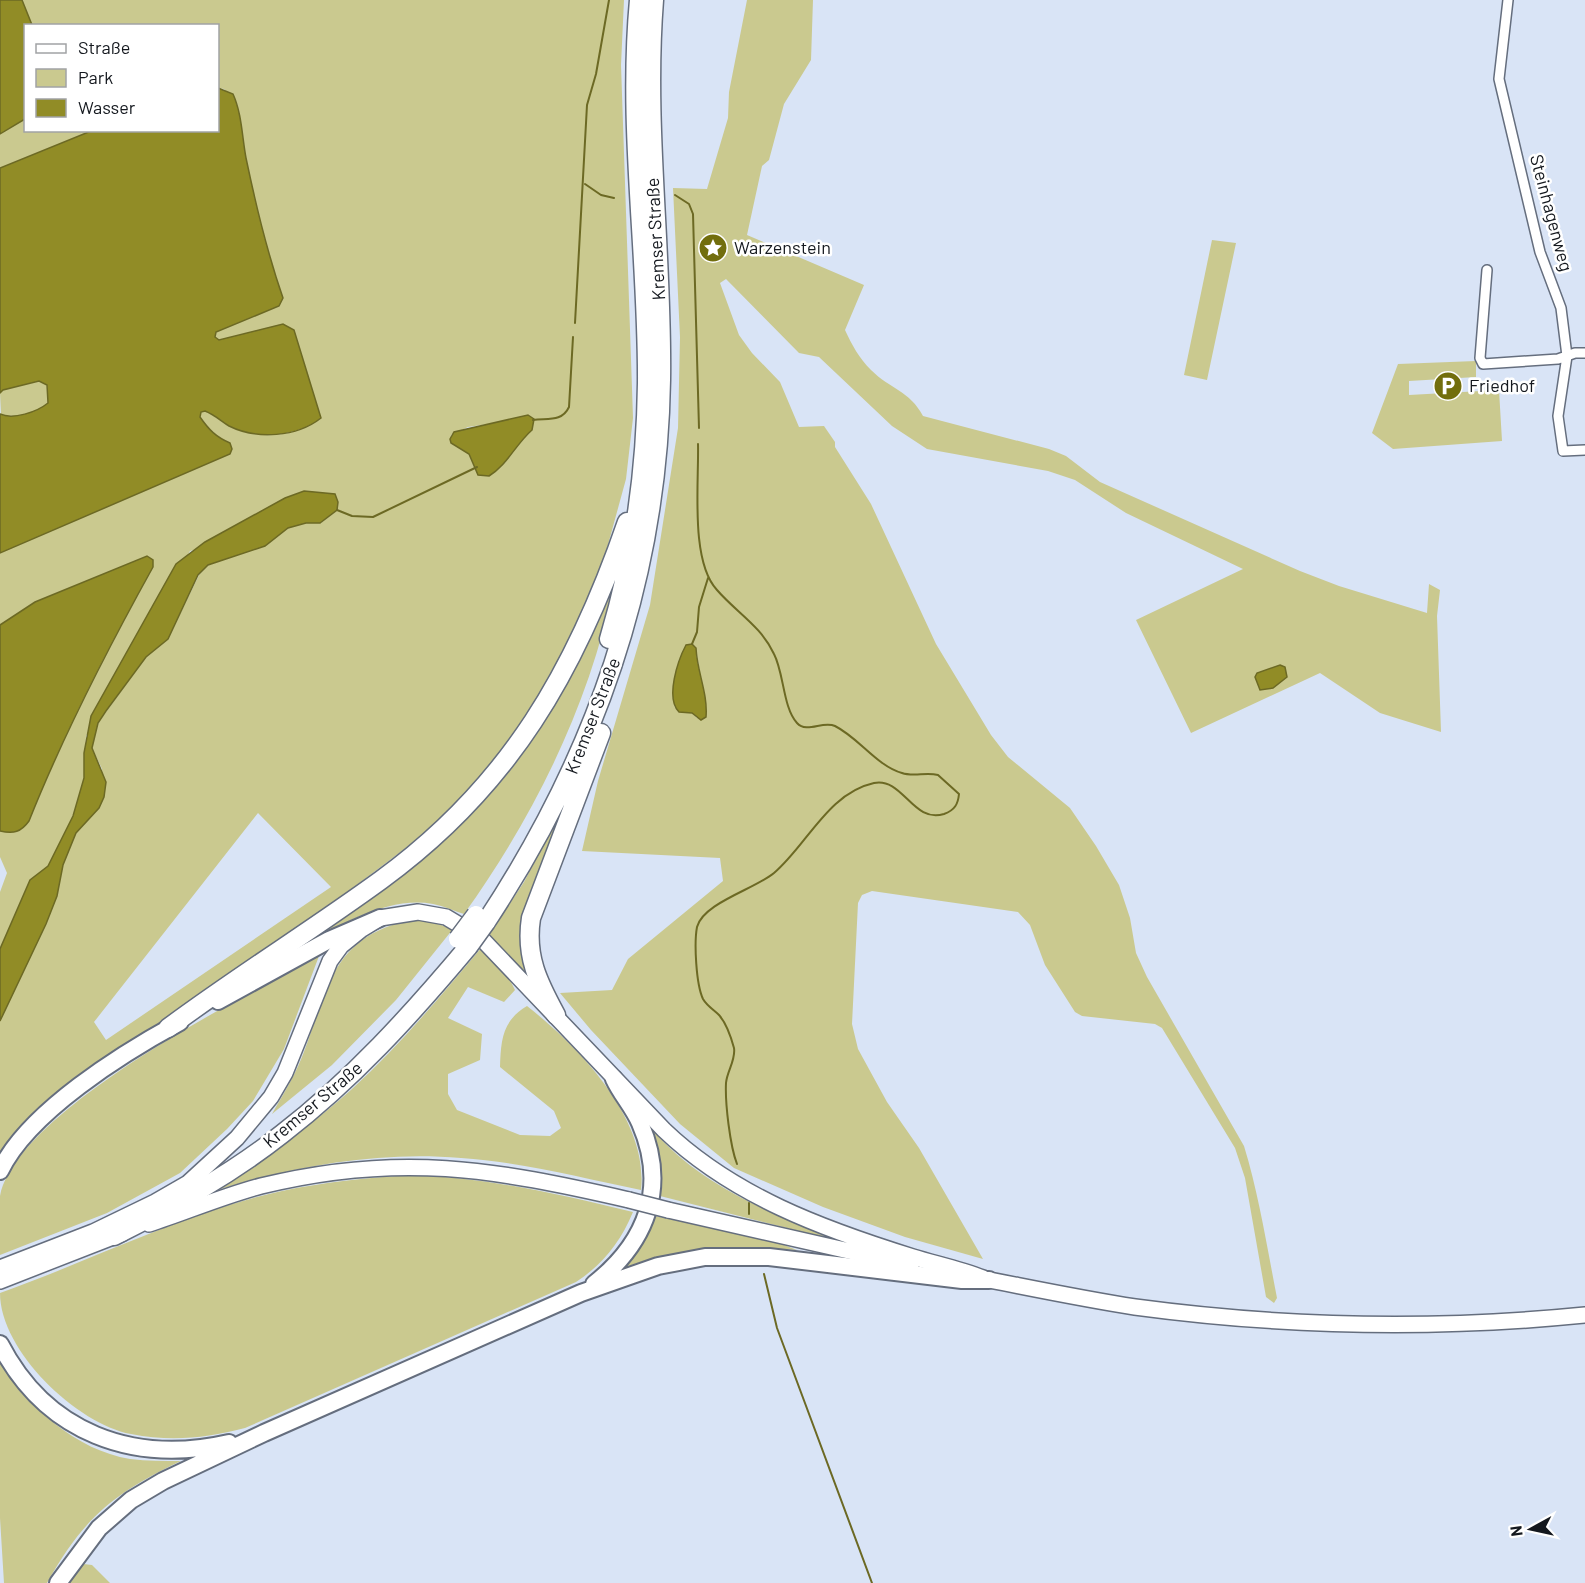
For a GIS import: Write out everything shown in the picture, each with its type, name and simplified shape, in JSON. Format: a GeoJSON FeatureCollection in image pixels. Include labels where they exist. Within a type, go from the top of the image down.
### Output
{"type":"FeatureCollection","features":[{"type":"Feature","properties":{"kind":"highway","name":"Kremser Straße"},"geometry":{"type":"LineString","coordinates":[[481,919],[530,829],[585,710],[605,653],[624,581],[641,481],[652,434],[635,121],[639,0]]}},
{"type":"Feature","properties":{"kind":"highway","name":"Kremser Straße"},"geometry":{"type":"LineString","coordinates":[[114,1236],[185,1198],[281,1135],[343,1082],[410,1016],[535,846],[573,771],[601,700],[633,603],[649,522],[652,434],[661,339],[651,110],[654,0]]}},
{"type":"Feature","properties":{"kind":"highway"},"geometry":{"type":"LineString","coordinates":[[0,1172],[24,1135],[52,1108],[382,879],[433,837],[485,785],[533,724],[570,662],[606,580],[641,481]]}},
{"type":"Feature","properties":{"kind":"highway"},"geometry":{"type":"LineString","coordinates":[[556,1015],[532,965],[529,933],[531,918],[591,763],[614,686],[633,603]]}},
{"type":"Feature","properties":{"kind":"highway"},"geometry":{"type":"LineString","coordinates":[[168,1028],[329,940],[380,918]]}},
{"type":"Feature","properties":{"kind":"highway","name":"Kremser Straße"},"geometry":{"type":"LineString","coordinates":[[188,1183],[270,1128],[334,1076],[392,1019],[463,943]]}},
{"type":"Feature","properties":{"kind":"highway"},"geometry":{"type":"LineString","coordinates":[[581,1293],[609,1272],[631,1248],[644,1222],[652,1190],[652,1166],[645,1136],[631,1106],[614,1079]]}},
{"type":"Feature","properties":{"kind":"highway"},"geometry":{"type":"LineString","coordinates":[[58,1583],[85,1544],[131,1500],[163,1481],[264,1433],[581,1293],[658,1266],[726,1256],[791,1259],[962,1280],[989,1280]]}},
{"type":"Feature","properties":{"kind":"highway"},"geometry":{"type":"LineString","coordinates":[[0,1344],[18,1374],[48,1406],[80,1428],[117,1444],[150,1450],[189,1450],[264,1433]]}},
{"type":"Feature","properties":{"kind":"main road"},"geometry":{"type":"LineString","coordinates":[[0,1268],[93,1232],[188,1183],[237,1138],[271,1097],[295,1050],[330,961],[351,937],[380,918],[418,912],[459,922],[496,951],[614,1079],[684,1150],[743,1189],[842,1232],[989,1280]]}},
{"type":"Feature","properties":{"kind":"main road"},"geometry":{"type":"LineString","coordinates":[[0,1281],[114,1236],[258,1187],[305,1176],[368,1168],[468,1169],[545,1181],[989,1280],[1135,1307],[1262,1320],[1430,1324],[1585,1315]]}},
{"type":"Feature","properties":{"kind":"street","name":"Steinhagenweg"},"geometry":{"type":"LineString","coordinates":[[1508,0],[1499,79],[1540,252],[1561,308],[1567,356],[1558,416],[1563,451],[1585,450]]}},
{"type":"Feature","properties":{"kind":"street"},"geometry":{"type":"LineString","coordinates":[[1487,270],[1480,358],[1483,364],[1558,359],[1585,353]]}},
{"type":"Feature","properties":{"kind":"green space"},"geometry":{"type":"Polygon","coordinates":[[[22,0],[624,0],[621,65],[633,418],[626,479],[603,563],[561,660],[525,721],[478,781],[427,832],[313,918],[73,1083],[0,1157],[0,1021],[57,896],[63,865],[76,833],[99,808],[102,769],[92,748],[98,723],[146,657],[168,639],[199,575],[208,565],[265,546],[288,528],[306,523],[321,523],[337,510],[190,551],[86,736],[84,778],[73,816],[48,866],[30,880],[0,949],[0,892],[7,873],[0,857],[0,831],[4,832],[29,821],[87,692],[153,567],[147,556],[35,602],[0,625],[0,553],[230,454],[230,443],[210,429],[200,417],[200,412],[205,411],[240,431],[264,435],[289,433],[321,418],[283,324],[219,340],[215,337],[216,332],[279,306],[283,298],[267,253],[245,156],[237,103],[224,89],[219,88],[219,24],[32,24],[22,0]],[[501,422],[468,427],[451,435],[451,443],[469,454],[475,469],[505,463],[518,442],[532,430],[501,422]],[[258,813],[94,1022],[106,1040],[331,887],[258,813]]]}},
{"type":"Feature","properties":{"kind":"green space"},"geometry":{"type":"Polygon","coordinates":[[[747,0],[813,0],[811,60],[784,104],[769,160],[762,166],[747,235],[864,285],[845,330],[856,351],[867,365],[878,376],[906,395],[923,416],[1049,449],[1066,456],[1100,482],[1300,571],[1339,586],[1427,613],[1429,584],[1440,590],[1437,616],[1441,732],[1380,713],[1320,673],[1191,733],[1136,620],[1243,569],[1126,513],[1075,480],[1048,471],[927,449],[892,426],[819,357],[799,353],[726,279],[720,283],[739,335],[752,353],[780,382],[799,427],[824,426],[835,442],[835,447],[871,504],[936,644],[991,735],[1008,757],[1070,808],[1119,885],[1130,918],[1136,953],[1147,977],[1244,1146],[1266,1240],[1277,1298],[1274,1303],[1266,1297],[1245,1178],[1235,1148],[1162,1028],[1155,1024],[1082,1016],[1075,1012],[1045,965],[1030,925],[1018,912],[872,891],[862,895],[858,903],[852,1024],[858,1049],[887,1102],[919,1148],[983,1259],[905,1237],[823,1207],[734,1168],[680,1124],[591,1030],[560,993],[612,990],[628,959],[723,881],[720,858],[582,851],[598,781],[650,605],[678,428],[680,337],[673,188],[707,189],[728,118],[729,92],[747,0]],[[696,648],[679,659],[673,696],[675,708],[692,713],[697,718],[701,680],[696,648]]]}},
{"type":"Feature","properties":{"kind":"green space"},"geometry":{"type":"Polygon","coordinates":[[[24,120],[24,132],[89,132],[0,168],[0,134],[24,120]]]}},
{"type":"Feature","properties":{"kind":"green space"},"geometry":{"type":"Polygon","coordinates":[[[1212,240],[1236,243],[1207,380],[1184,375],[1212,240]]]}},
{"type":"Feature","properties":{"kind":"green space"},"geometry":{"type":"Polygon","coordinates":[[[1476,361],[1476,377],[1409,381],[1409,395],[1499,390],[1502,441],[1393,449],[1372,433],[1398,364],[1476,361]]]}},
{"type":"Feature","properties":{"kind":"green space"},"geometry":{"type":"Polygon","coordinates":[[[40,381],[47,385],[48,403],[26,414],[1,415],[0,393],[3,390],[40,381]]]}},
{"type":"Feature","properties":{"kind":"green space"},"geometry":{"type":"Polygon","coordinates":[[[614,586],[590,674],[556,758],[514,838],[464,914],[433,904],[400,904],[367,913],[306,942],[438,845],[495,789],[542,726],[562,692],[581,658],[614,586]]]}},
{"type":"Feature","properties":{"kind":"green space"},"geometry":{"type":"Polygon","coordinates":[[[579,777],[547,850],[529,901],[524,927],[523,952],[528,977],[489,935],[524,882],[579,777]]]}},
{"type":"Feature","properties":{"kind":"green space"},"geometry":{"type":"Polygon","coordinates":[[[406,921],[429,921],[453,929],[396,1000],[332,1065],[272,1114],[298,1066],[328,986],[348,953],[363,940],[382,929],[406,921]]]}},
{"type":"Feature","properties":{"kind":"green space"},"geometry":{"type":"Polygon","coordinates":[[[481,948],[507,974],[515,990],[504,1002],[468,987],[448,1018],[482,1034],[480,1060],[448,1074],[448,1094],[457,1110],[520,1135],[550,1136],[561,1128],[554,1111],[500,1067],[504,1032],[512,1018],[527,1006],[568,1042],[588,1064],[622,1111],[634,1137],[641,1163],[641,1190],[506,1163],[430,1156],[338,1162],[307,1167],[217,1190],[303,1129],[352,1089],[403,1038],[481,948]]]}},
{"type":"Feature","properties":{"kind":"green space"},"geometry":{"type":"Polygon","coordinates":[[[319,956],[284,1049],[253,1101],[227,1129],[180,1173],[107,1213],[0,1255],[0,1196],[16,1163],[46,1128],[89,1093],[138,1059],[240,998],[319,956]]]}},
{"type":"Feature","properties":{"kind":"green space"},"geometry":{"type":"Polygon","coordinates":[[[652,1129],[671,1149],[712,1181],[758,1206],[831,1239],[660,1196],[659,1154],[652,1129]]]}},
{"type":"Feature","properties":{"kind":"green space"},"geometry":{"type":"Polygon","coordinates":[[[409,1175],[494,1183],[633,1212],[610,1252],[576,1282],[245,1428],[216,1434],[189,1438],[161,1438],[131,1434],[88,1416],[45,1382],[13,1338],[3,1315],[0,1293],[211,1211],[298,1188],[409,1175]]]}},
{"type":"Feature","properties":{"kind":"green space"},"geometry":{"type":"Polygon","coordinates":[[[655,1216],[776,1242],[797,1250],[731,1248],[689,1251],[626,1267],[646,1237],[655,1216]]]}},
{"type":"Feature","properties":{"kind":"green space"},"geometry":{"type":"Polygon","coordinates":[[[0,1362],[11,1379],[39,1410],[55,1424],[91,1446],[130,1459],[181,1461],[137,1484],[103,1509],[74,1541],[47,1583],[4,1583],[0,1518],[0,1362]]]}},
{"type":"Feature","properties":{"kind":"green space"},"geometry":{"type":"Polygon","coordinates":[[[75,1563],[92,1565],[110,1583],[63,1583],[75,1563]]]}},
{"type":"Feature","properties":{"kind":"water"},"geometry":{"type":"Polygon","coordinates":[[[0,0],[22,0],[32,24],[24,24],[24,120],[0,134],[0,0]]]}},
{"type":"Feature","properties":{"kind":"water"},"geometry":{"type":"Polygon","coordinates":[[[219,88],[233,94],[240,118],[258,211],[283,298],[279,306],[216,332],[215,337],[219,340],[283,324],[294,330],[321,418],[289,433],[264,435],[229,426],[205,411],[201,412],[200,417],[210,429],[230,443],[232,449],[230,454],[0,553],[0,414],[11,416],[25,414],[48,403],[47,385],[39,381],[3,390],[0,393],[0,168],[89,132],[219,132],[219,88]]]}},
{"type":"Feature","properties":{"kind":"water"},"geometry":{"type":"Polygon","coordinates":[[[528,415],[534,419],[532,430],[501,466],[489,476],[478,475],[469,454],[451,443],[450,439],[454,432],[528,415]]]}},
{"type":"Feature","properties":{"kind":"water"},"geometry":{"type":"Polygon","coordinates":[[[304,491],[335,494],[338,502],[337,510],[320,523],[306,523],[288,528],[265,546],[208,565],[198,575],[168,639],[146,657],[98,723],[92,748],[106,782],[104,797],[99,808],[76,833],[63,865],[57,896],[46,924],[0,1021],[0,949],[30,880],[48,866],[73,816],[84,778],[84,753],[91,716],[176,564],[205,542],[285,498],[304,491]]]}},
{"type":"Feature","properties":{"kind":"water"},"geometry":{"type":"Polygon","coordinates":[[[147,556],[153,560],[153,567],[87,692],[29,821],[17,831],[0,831],[0,625],[35,602],[147,556]]]}},
{"type":"Feature","properties":{"kind":"water"},"geometry":{"type":"Polygon","coordinates":[[[692,644],[696,648],[705,699],[706,717],[701,720],[692,713],[679,712],[673,698],[674,679],[680,660],[686,645],[692,644]]]}},
{"type":"Feature","properties":{"kind":"water"},"geometry":{"type":"Polygon","coordinates":[[[1280,665],[1285,667],[1287,677],[1273,688],[1260,690],[1255,677],[1257,673],[1280,665]]]}},
{"type":"Feature","properties":{"kind":"waterway"},"geometry":{"type":"LineString","coordinates":[[575,323],[587,105],[596,74],[609,0]]}},
{"type":"Feature","properties":{"kind":"waterway"},"geometry":{"type":"LineString","coordinates":[[585,184],[601,195],[614,198]]}},
{"type":"Feature","properties":{"kind":"waterway"},"geometry":{"type":"LineString","coordinates":[[675,195],[689,204],[693,214],[699,428]]}},
{"type":"Feature","properties":{"kind":"waterway"},"geometry":{"type":"LineString","coordinates":[[533,420],[558,417],[563,415],[569,407],[573,337]]}},
{"type":"Feature","properties":{"kind":"waterway"},"geometry":{"type":"LineString","coordinates":[[698,444],[699,541],[708,577],[717,590],[769,644],[777,662],[792,717],[805,727],[835,726],[893,769],[906,774],[938,775],[959,794],[957,804],[953,809],[944,814],[933,815],[924,813],[901,793],[884,783],[874,783],[858,789],[831,808],[774,873],[719,904],[701,918],[697,927],[696,943],[697,974],[701,992],[703,999],[724,1022],[734,1048],[726,1091],[730,1136],[737,1164]]}},
{"type":"Feature","properties":{"kind":"waterway"},"geometry":{"type":"LineString","coordinates":[[337,510],[352,516],[373,517],[477,467]]}},
{"type":"Feature","properties":{"kind":"waterway"},"geometry":{"type":"LineString","coordinates":[[692,644],[697,632],[699,607],[708,578]]}},
{"type":"Feature","properties":{"kind":"waterway"},"geometry":{"type":"LineString","coordinates":[[749,1203],[749,1214]]}},
{"type":"Feature","properties":{"kind":"waterway"},"geometry":{"type":"LineString","coordinates":[[764,1274],[777,1328],[872,1583]]}},
{"type":"Feature","properties":{"kind":"place","name":"Warzenstein"},"geometry":{"type":"Point","coordinates":[713,248]}},
{"type":"Feature","properties":{"kind":"place","name":"Friedhof"},"geometry":{"type":"Point","coordinates":[1448,386]}}]}
